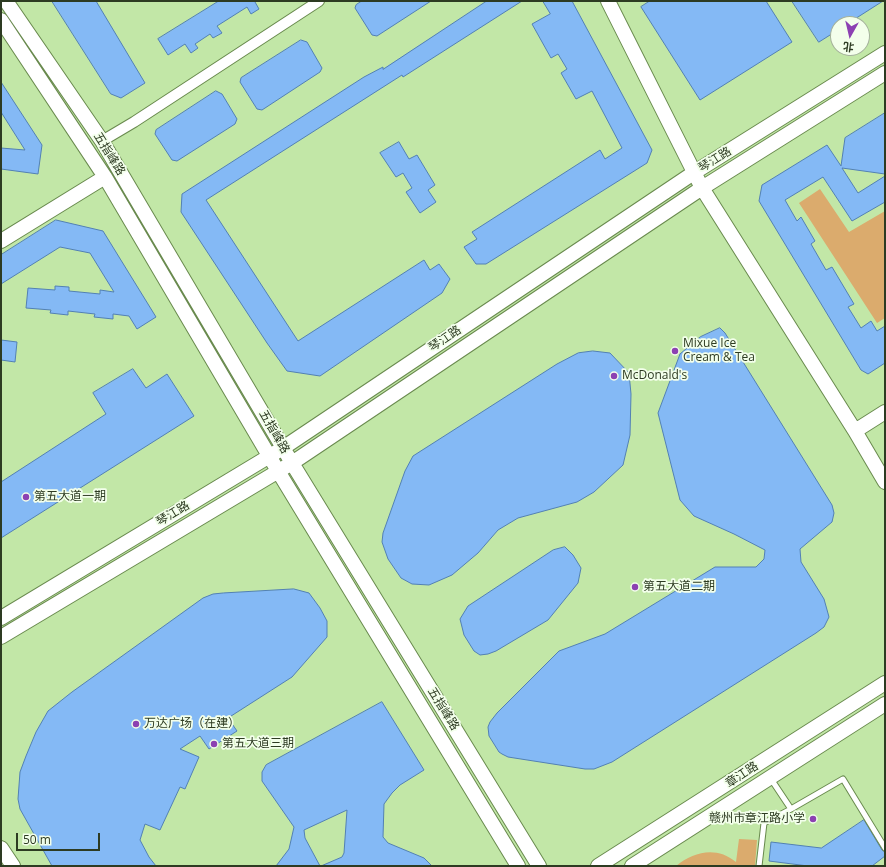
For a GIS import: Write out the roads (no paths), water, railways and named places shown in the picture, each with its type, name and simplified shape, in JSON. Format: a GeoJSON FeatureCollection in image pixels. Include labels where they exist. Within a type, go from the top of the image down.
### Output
{"type":"FeatureCollection","features":[{"type":"Feature","properties":{"kind":"main road","name":"五指峰路"},"geometry":{"type":"LineString","coordinates":[[6,1],[102,141],[292,463],[539,866]]}},
{"type":"Feature","properties":{"kind":"main road"},"geometry":{"type":"LineString","coordinates":[[608,1],[702,188],[855,431],[885,482]]}},
{"type":"Feature","properties":{"kind":"main road","name":"五指峰路"},"geometry":{"type":"LineString","coordinates":[[1,20],[105,177],[269,456],[518,866]]}},
{"type":"Feature","properties":{"kind":"main road","name":"琴江路"},"geometry":{"type":"LineString","coordinates":[[1,618],[283,448],[695,172],[885,53]]}},
{"type":"Feature","properties":{"kind":"main road","name":"琴江路"},"geometry":{"type":"LineString","coordinates":[[1,637],[292,463],[702,188],[885,73]]}},
{"type":"Feature","properties":{"kind":"main road"},"geometry":{"type":"LineString","coordinates":[[1,241],[105,177]]}},
{"type":"Feature","properties":{"kind":"main road"},"geometry":{"type":"LineString","coordinates":[[855,431],[885,412]]}},
{"type":"Feature","properties":{"kind":"main road","name":"章江路"},"geometry":{"type":"LineString","coordinates":[[598,866],[885,683]]}},
{"type":"Feature","properties":{"kind":"main road","name":"章江路"},"geometry":{"type":"LineString","coordinates":[[632,866],[885,704]]}},
{"type":"Feature","properties":{"kind":"main road"},"geometry":{"type":"LineString","coordinates":[[1,848],[13,866]]}},
{"type":"Feature","properties":{"kind":"street"},"geometry":{"type":"LineString","coordinates":[[102,141],[134,122],[319,1]]}},
{"type":"Feature","properties":{"kind":"lane"},"geometry":{"type":"LineString","coordinates":[[770,778],[791,809]]}},
{"type":"Feature","properties":{"kind":"lane"},"geometry":{"type":"LineString","coordinates":[[759,866],[764,823],[843,779],[885,848]]}},
{"type":"Feature","properties":{"kind":"place","name":"Mixue Ice Cream & Tea"},"geometry":{"type":"Point","coordinates":[675,351]}},
{"type":"Feature","properties":{"kind":"place","name":"McDonald's"},"geometry":{"type":"Point","coordinates":[614,376]}},
{"type":"Feature","properties":{"kind":"place","name":"第五大道一期"},"geometry":{"type":"Point","coordinates":[26,497]}},
{"type":"Feature","properties":{"kind":"place","name":"第五大道二期"},"geometry":{"type":"Point","coordinates":[635,587]}},
{"type":"Feature","properties":{"kind":"place","name":"万达广场（在建）"},"geometry":{"type":"Point","coordinates":[136,724]}},
{"type":"Feature","properties":{"kind":"place","name":"第五大道三期"},"geometry":{"type":"Point","coordinates":[214,744]}},
{"type":"Feature","properties":{"kind":"place","name":"赣州市章江路小学"},"geometry":{"type":"Point","coordinates":[813,819]}}]}
